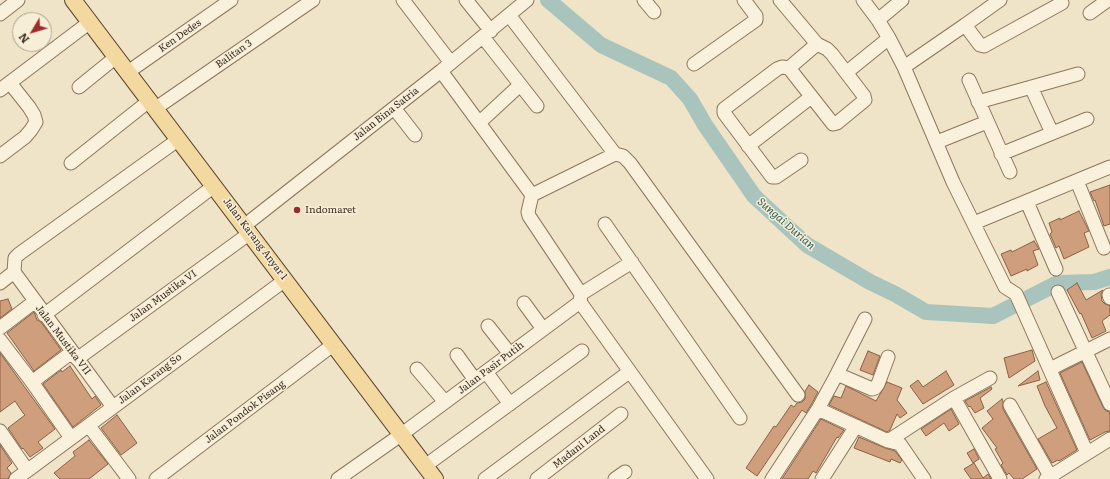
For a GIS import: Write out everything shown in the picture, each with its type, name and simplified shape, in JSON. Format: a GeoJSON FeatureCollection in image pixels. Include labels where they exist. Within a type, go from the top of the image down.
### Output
{"type":"FeatureCollection","features":[{"type":"Feature","properties":{"kind":"main road","name":"Jalan Karang Anyar 1"},"geometry":{"type":"LineString","coordinates":[[74,0],[435,479]]}},
{"type":"Feature","properties":{"kind":"street"},"geometry":{"type":"LineString","coordinates":[[0,14],[18,0]]}},
{"type":"Feature","properties":{"kind":"street","name":"Ken Dedes"},"geometry":{"type":"LineString","coordinates":[[128,72],[231,0]]}},
{"type":"Feature","properties":{"kind":"street","name":"Balitan 3"},"geometry":{"type":"LineString","coordinates":[[70,163],[153,105],[313,0]]}},
{"type":"Feature","properties":{"kind":"street"},"geometry":{"type":"LineString","coordinates":[[403,0],[480,122],[532,195]]}},
{"type":"Feature","properties":{"kind":"street"},"geometry":{"type":"LineString","coordinates":[[466,0],[520,85],[537,106]]}},
{"type":"Feature","properties":{"kind":"street","name":"Jalan Bina Satria"},"geometry":{"type":"LineString","coordinates":[[247,229],[527,0]]}},
{"type":"Feature","properties":{"kind":"street"},"geometry":{"type":"LineString","coordinates":[[644,0],[654,12]]}},
{"type":"Feature","properties":{"kind":"street"},"geometry":{"type":"LineString","coordinates":[[694,64],[756,20],[756,16],[745,0]]}},
{"type":"Feature","properties":{"kind":"street"},"geometry":{"type":"LineString","coordinates":[[780,0],[817,44],[827,49],[847,72],[864,96],[865,100],[837,123],[833,124],[789,68],[782,66],[724,108],[724,113],[774,178],[801,160]]}},
{"type":"Feature","properties":{"kind":"street"},"geometry":{"type":"LineString","coordinates":[[863,0],[878,20],[904,67],[953,182],[1005,287],[1016,294],[1087,453]]}},
{"type":"Feature","properties":{"kind":"street"},"geometry":{"type":"LineString","coordinates":[[878,20],[902,0]]}},
{"type":"Feature","properties":{"kind":"street"},"geometry":{"type":"LineString","coordinates":[[904,67],[1000,0]]}},
{"type":"Feature","properties":{"kind":"street"},"geometry":{"type":"LineString","coordinates":[[1090,13],[1108,0]]}},
{"type":"Feature","properties":{"kind":"street"},"geometry":{"type":"LineString","coordinates":[[964,25],[980,45],[984,46],[1062,3]]}},
{"type":"Feature","properties":{"kind":"street"},"geometry":{"type":"LineString","coordinates":[[509,15],[615,154],[623,156],[630,163],[798,395]]}},
{"type":"Feature","properties":{"kind":"street"},"geometry":{"type":"LineString","coordinates":[[0,156],[25,137],[32,130],[36,122],[29,107],[5,87],[90,22]]}},
{"type":"Feature","properties":{"kind":"street"},"geometry":{"type":"LineString","coordinates":[[847,72],[889,38]]}},
{"type":"Feature","properties":{"kind":"street"},"geometry":{"type":"LineString","coordinates":[[789,68],[817,44]]}},
{"type":"Feature","properties":{"kind":"street"},"geometry":{"type":"LineString","coordinates":[[79,87],[116,57]]}},
{"type":"Feature","properties":{"kind":"street"},"geometry":{"type":"LineString","coordinates":[[978,102],[1078,74]]}},
{"type":"Feature","properties":{"kind":"street"},"geometry":{"type":"LineString","coordinates":[[969,80],[1010,172]]}},
{"type":"Feature","properties":{"kind":"street"},"geometry":{"type":"LineString","coordinates":[[480,122],[520,85]]}},
{"type":"Feature","properties":{"kind":"street"},"geometry":{"type":"LineString","coordinates":[[1032,87],[1052,133]]}},
{"type":"Feature","properties":{"kind":"street"},"geometry":{"type":"LineString","coordinates":[[748,146],[811,97]]}},
{"type":"Feature","properties":{"kind":"street"},"geometry":{"type":"LineString","coordinates":[[394,108],[415,135]]}},
{"type":"Feature","properties":{"kind":"street"},"geometry":{"type":"LineString","coordinates":[[1001,154],[1087,119]]}},
{"type":"Feature","properties":{"kind":"street"},"geometry":{"type":"LineString","coordinates":[[937,142],[987,122]]}},
{"type":"Feature","properties":{"kind":"street"},"geometry":{"type":"LineString","coordinates":[[0,283],[14,272],[16,258],[19,254],[179,139]]}},
{"type":"Feature","properties":{"kind":"street"},"geometry":{"type":"LineString","coordinates":[[615,154],[532,195],[528,207],[529,216],[580,298],[629,372],[707,479]]}},
{"type":"Feature","properties":{"kind":"street"},"geometry":{"type":"LineString","coordinates":[[974,224],[1110,167]]}},
{"type":"Feature","properties":{"kind":"street"},"geometry":{"type":"LineString","coordinates":[[1077,181],[1104,248]]}},
{"type":"Feature","properties":{"kind":"street"},"geometry":{"type":"LineString","coordinates":[[44,314],[214,186]]}},
{"type":"Feature","properties":{"kind":"street"},"geometry":{"type":"LineString","coordinates":[[1027,202],[1056,269]]}},
{"type":"Feature","properties":{"kind":"street"},"geometry":{"type":"LineString","coordinates":[[605,224],[740,418]]}},
{"type":"Feature","properties":{"kind":"street","name":"Jalan Mustika VI"},"geometry":{"type":"LineString","coordinates":[[32,382],[75,356],[247,229]]}},
{"type":"Feature","properties":{"kind":"street","name":"Jalan Pasir Putih"},"geometry":{"type":"LineString","coordinates":[[338,479],[486,372],[543,329],[580,298],[632,262]]}},
{"type":"Feature","properties":{"kind":"street","name":"Jalan Mustika VII"},"geometry":{"type":"LineString","coordinates":[[14,272],[34,302],[113,407]]}},
{"type":"Feature","properties":{"kind":"street","name":"Jalan Karang So"},"geometry":{"type":"LineString","coordinates":[[16,479],[285,280]]}},
{"type":"Feature","properties":{"kind":"street"},"geometry":{"type":"LineString","coordinates":[[1058,292],[1110,404]]}},
{"type":"Feature","properties":{"kind":"street"},"geometry":{"type":"LineString","coordinates":[[0,328],[34,302]]}},
{"type":"Feature","properties":{"kind":"street"},"geometry":{"type":"LineString","coordinates":[[524,303],[543,329]]}},
{"type":"Feature","properties":{"kind":"street"},"geometry":{"type":"LineString","coordinates":[[772,479],[818,409],[865,319]]}},
{"type":"Feature","properties":{"kind":"street"},"geometry":{"type":"LineString","coordinates":[[488,326],[510,354]]}},
{"type":"Feature","properties":{"kind":"street"},"geometry":{"type":"LineString","coordinates":[[1050,369],[1110,339]]}},
{"type":"Feature","properties":{"kind":"street"},"geometry":{"type":"LineString","coordinates":[[0,340],[32,382],[71,438]]}},
{"type":"Feature","properties":{"kind":"street","name":"Jalan Pondok Pisang"},"geometry":{"type":"LineString","coordinates":[[156,479],[334,344]]}},
{"type":"Feature","properties":{"kind":"street"},"geometry":{"type":"LineString","coordinates":[[425,466],[582,352]]}},
{"type":"Feature","properties":{"kind":"street"},"geometry":{"type":"LineString","coordinates":[[457,355],[475,380]]}},
{"type":"Feature","properties":{"kind":"street"},"geometry":{"type":"LineString","coordinates":[[837,374],[872,389],[878,384],[888,357]]}},
{"type":"Feature","properties":{"kind":"street"},"geometry":{"type":"LineString","coordinates":[[417,369],[445,402]]}},
{"type":"Feature","properties":{"kind":"street"},"geometry":{"type":"LineString","coordinates":[[486,372],[510,404]]}},
{"type":"Feature","properties":{"kind":"street"},"geometry":{"type":"LineString","coordinates":[[485,479],[629,372]]}},
{"type":"Feature","properties":{"kind":"street"},"geometry":{"type":"LineString","coordinates":[[888,441],[954,398],[990,378]]}},
{"type":"Feature","properties":{"kind":"street"},"geometry":{"type":"LineString","coordinates":[[954,398],[1000,479]]}},
{"type":"Feature","properties":{"kind":"street"},"geometry":{"type":"LineString","coordinates":[[1010,405],[1048,478],[1110,439]]}},
{"type":"Feature","properties":{"kind":"street"},"geometry":{"type":"LineString","coordinates":[[818,409],[888,441],[897,442],[902,446],[924,479]]}},
{"type":"Feature","properties":{"kind":"street","name":"Madani Land"},"geometry":{"type":"LineString","coordinates":[[537,479],[621,414]]}},
{"type":"Feature","properties":{"kind":"street"},"geometry":{"type":"LineString","coordinates":[[89,426],[129,479]]}},
{"type":"Feature","properties":{"kind":"street"},"geometry":{"type":"LineString","coordinates":[[822,479],[856,426]]}},
{"type":"Feature","properties":{"kind":"street"},"geometry":{"type":"LineString","coordinates":[[0,431],[27,470]]}},
{"type":"Feature","properties":{"kind":"building"},"geometry":{"type":"Polygon","coordinates":[[[1110,185],[1110,224],[1104,226],[1095,200],[1094,201],[1090,192],[1110,185]]]}},
{"type":"Feature","properties":{"kind":"building"},"geometry":{"type":"Polygon","coordinates":[[[1079,211],[1089,231],[1084,233],[1089,247],[1064,259],[1059,246],[1056,248],[1050,234],[1052,232],[1049,223],[1060,218],[1060,220],[1079,211]]]}},
{"type":"Feature","properties":{"kind":"building"},"geometry":{"type":"Polygon","coordinates":[[[1034,241],[1039,249],[1033,251],[1038,265],[1027,271],[1027,269],[1011,276],[1001,254],[1011,250],[1012,252],[1034,241]]]}},
{"type":"Feature","properties":{"kind":"building"},"geometry":{"type":"Polygon","coordinates":[[[1077,283],[1086,300],[1103,290],[1101,294],[1102,301],[1110,306],[1110,315],[1102,321],[1106,331],[1092,338],[1081,313],[1080,314],[1067,290],[1077,283]]]}},
{"type":"Feature","properties":{"kind":"building"},"geometry":{"type":"Polygon","coordinates":[[[8,299],[12,309],[0,318],[0,301],[8,299]]]}},
{"type":"Feature","properties":{"kind":"building"},"geometry":{"type":"Polygon","coordinates":[[[34,312],[37,320],[41,322],[61,350],[34,371],[7,333],[34,312]]]}},
{"type":"Feature","properties":{"kind":"building"},"geometry":{"type":"Polygon","coordinates":[[[1032,350],[1035,361],[1009,378],[1004,358],[1032,350]]]}},
{"type":"Feature","properties":{"kind":"building"},"geometry":{"type":"Polygon","coordinates":[[[868,351],[880,356],[873,375],[860,370],[868,351]]]}},
{"type":"Feature","properties":{"kind":"building"},"geometry":{"type":"Polygon","coordinates":[[[0,353],[55,429],[38,442],[43,448],[30,457],[23,448],[22,449],[8,428],[25,415],[15,401],[0,412],[0,353]]]}},
{"type":"Feature","properties":{"kind":"building"},"geometry":{"type":"Polygon","coordinates":[[[1082,362],[1103,407],[1106,411],[1110,412],[1110,431],[1090,440],[1060,373],[1082,362]]]}},
{"type":"Feature","properties":{"kind":"building"},"geometry":{"type":"Polygon","coordinates":[[[70,366],[92,399],[95,396],[101,405],[73,427],[43,384],[61,370],[62,372],[70,366]]]}},
{"type":"Feature","properties":{"kind":"building"},"geometry":{"type":"Polygon","coordinates":[[[946,371],[954,385],[923,404],[910,386],[918,380],[923,387],[946,371]]]}},
{"type":"Feature","properties":{"kind":"building"},"geometry":{"type":"Polygon","coordinates":[[[1038,371],[1040,380],[1018,386],[1038,371]]]}},
{"type":"Feature","properties":{"kind":"building"},"geometry":{"type":"Polygon","coordinates":[[[887,382],[902,388],[897,400],[907,413],[900,418],[897,414],[890,430],[887,432],[829,405],[834,396],[841,398],[846,386],[876,401],[887,382]]]}},
{"type":"Feature","properties":{"kind":"building"},"geometry":{"type":"Polygon","coordinates":[[[1046,382],[1077,450],[1059,461],[1058,460],[1052,463],[1038,439],[1057,428],[1045,406],[1037,386],[1046,382]]]}},
{"type":"Feature","properties":{"kind":"building"},"geometry":{"type":"Polygon","coordinates":[[[809,385],[818,392],[811,405],[806,413],[802,410],[757,476],[746,468],[774,426],[776,427],[791,405],[794,407],[797,403],[802,402],[805,399],[805,391],[809,385]]]}},
{"type":"Feature","properties":{"kind":"building"},"geometry":{"type":"Polygon","coordinates":[[[991,387],[992,389],[980,398],[984,408],[975,413],[965,401],[991,387]]]}},
{"type":"Feature","properties":{"kind":"building"},"geometry":{"type":"Polygon","coordinates":[[[1002,399],[1003,409],[1037,469],[1022,479],[1014,479],[1009,473],[1007,475],[1001,465],[1003,463],[995,449],[997,448],[982,428],[993,419],[987,411],[1002,399]]]}},
{"type":"Feature","properties":{"kind":"building"},"geometry":{"type":"Polygon","coordinates":[[[951,409],[959,424],[949,431],[944,423],[926,436],[921,429],[951,409]]]}},
{"type":"Feature","properties":{"kind":"building"},"geometry":{"type":"Polygon","coordinates":[[[117,415],[137,443],[121,455],[101,428],[117,415]]]}},
{"type":"Feature","properties":{"kind":"building"},"geometry":{"type":"Polygon","coordinates":[[[821,419],[844,430],[838,438],[837,437],[816,473],[813,471],[808,479],[782,479],[821,419]]]}},
{"type":"Feature","properties":{"kind":"building"},"geometry":{"type":"Polygon","coordinates":[[[859,437],[895,451],[902,460],[900,463],[891,459],[890,462],[854,448],[859,437]]]}},
{"type":"Feature","properties":{"kind":"building"},"geometry":{"type":"Polygon","coordinates":[[[89,440],[108,464],[89,479],[60,479],[54,473],[75,456],[73,452],[89,440]]]}},
{"type":"Feature","properties":{"kind":"building"},"geometry":{"type":"Polygon","coordinates":[[[0,445],[12,463],[7,468],[11,473],[8,479],[0,479],[0,445]]]}},
{"type":"Feature","properties":{"kind":"building"},"geometry":{"type":"Polygon","coordinates":[[[974,449],[979,459],[973,463],[967,453],[974,449]]]}},
{"type":"Feature","properties":{"kind":"building"},"geometry":{"type":"Polygon","coordinates":[[[974,463],[983,478],[988,474],[991,479],[971,479],[964,469],[974,463]]]}},
{"type":"Feature","properties":{"kind":"waterway","name":"Sungai Durian"},"geometry":{"type":"LineString","coordinates":[[548,0],[601,45],[671,78],[690,99],[705,125],[754,196],[807,245],[870,282],[895,294],[926,312],[993,316],[1058,283],[1094,282],[1110,277]]}},
{"type":"Feature","properties":{"kind":"place","name":"Indomaret"},"geometry":{"type":"Point","coordinates":[297,210]}}]}
